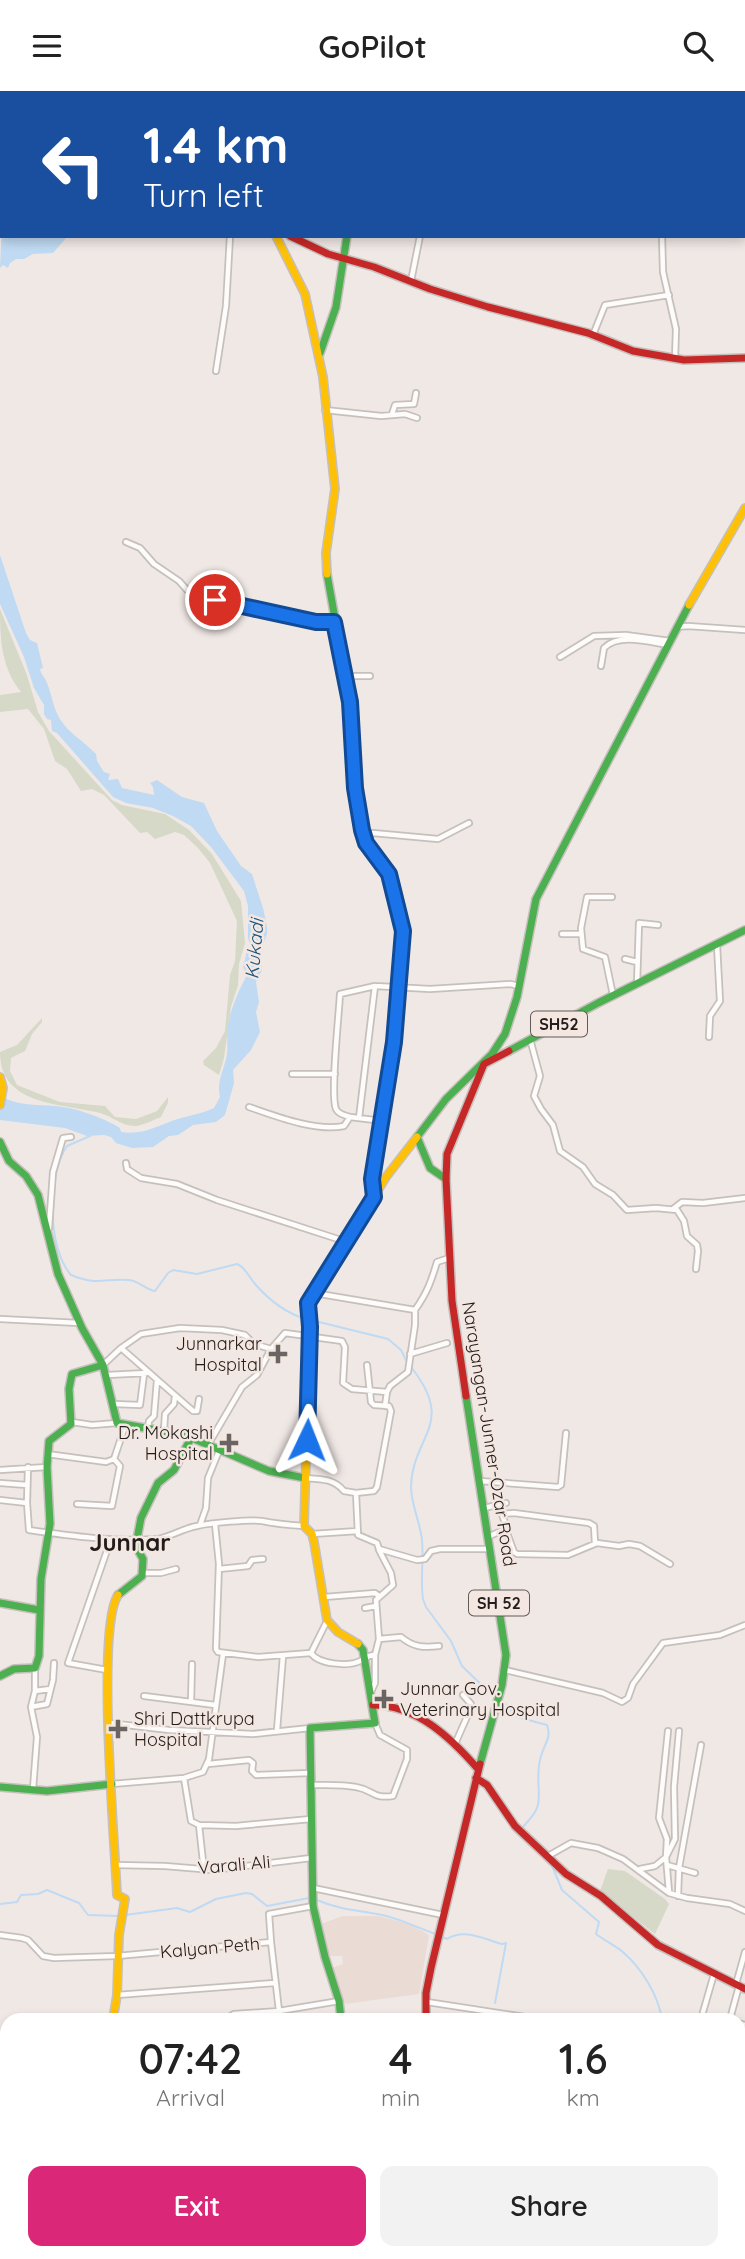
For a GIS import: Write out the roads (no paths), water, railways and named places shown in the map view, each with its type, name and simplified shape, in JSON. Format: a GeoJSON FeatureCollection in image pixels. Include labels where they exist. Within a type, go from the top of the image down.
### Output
{"type":"FeatureCollection","features":[{"type":"Feature","properties":{"kind":"street"},"geometry":{"type":"LineString","coordinates":[[216,371],[226,306],[230,238]]}},
{"type":"Feature","properties":{"kind":"street"},"geometry":{"type":"LineString","coordinates":[[277,238],[305,294],[320,354],[335,489],[326,553],[327,583],[352,719],[355,788],[364,837],[389,874],[403,931],[394,1042],[372,1179],[374,1197]]}},
{"type":"Feature","properties":{"kind":"street"},"geometry":{"type":"LineString","coordinates":[[295,238],[344,259],[488,307],[593,335],[633,351],[675,359],[745,358]]}},
{"type":"Feature","properties":{"kind":"street"},"geometry":{"type":"LineString","coordinates":[[320,354],[336,307],[346,238]]}},
{"type":"Feature","properties":{"kind":"street"},"geometry":{"type":"LineString","coordinates":[[411,281],[420,238]]}},
{"type":"Feature","properties":{"kind":"street"},"geometry":{"type":"LineString","coordinates":[[662,238],[663,272],[676,329],[675,359]]}},
{"type":"Feature","properties":{"kind":"street"},"geometry":{"type":"LineString","coordinates":[[593,335],[605,305],[669,295]]}},
{"type":"Feature","properties":{"kind":"street"},"geometry":{"type":"LineString","coordinates":[[392,414],[395,405],[414,404],[416,393]]}},
{"type":"Feature","properties":{"kind":"street"},"geometry":{"type":"LineString","coordinates":[[325,410],[381,416],[405,414],[417,418]]}},
{"type":"Feature","properties":{"kind":"street"},"geometry":{"type":"LineString","coordinates":[[311,1653],[327,1620],[312,1534],[304,1525],[310,1337],[308,1303],[344,1241],[417,1137],[462,1081],[484,1064],[496,1049],[512,1019],[536,899],[676,627],[745,508]]}},
{"type":"Feature","properties":{"kind":"street"},"geometry":{"type":"LineString","coordinates":[[125,543],[139,548],[154,564],[179,581],[187,590],[245,608],[316,622],[334,622]]}},
{"type":"Feature","properties":{"kind":"street"},"geometry":{"type":"LineString","coordinates":[[676,627],[745,630]]}},
{"type":"Feature","properties":{"kind":"street"},"geometry":{"type":"LineString","coordinates":[[560,657],[594,636],[626,635],[669,643]]}},
{"type":"Feature","properties":{"kind":"street"},"geometry":{"type":"LineString","coordinates":[[601,666],[604,648],[614,641],[669,643]]}},
{"type":"Feature","properties":{"kind":"street"},"geometry":{"type":"LineString","coordinates":[[346,680],[355,676],[370,676]]}},
{"type":"Feature","properties":{"kind":"street"},"geometry":{"type":"LineString","coordinates":[[364,837],[373,833],[438,839],[468,823]]}},
{"type":"Feature","properties":{"kind":"street"},"geometry":{"type":"LineString","coordinates":[[612,897],[587,897],[581,934],[583,949],[605,957],[613,996]]}},
{"type":"Feature","properties":{"kind":"street"},"geometry":{"type":"LineString","coordinates":[[637,985],[639,923],[658,925]]}},
{"type":"Feature","properties":{"kind":"street","name":"SH52"},"geometry":{"type":"LineString","coordinates":[[484,1064],[745,930]]}},
{"type":"Feature","properties":{"kind":"street"},"geometry":{"type":"LineString","coordinates":[[562,935],[581,934]]}},
{"type":"Feature","properties":{"kind":"street"},"geometry":{"type":"LineString","coordinates":[[709,1037],[710,1016],[720,1001],[717,945]]}},
{"type":"Feature","properties":{"kind":"street"},"geometry":{"type":"LineString","coordinates":[[625,959],[638,962]]}},
{"type":"Feature","properties":{"kind":"street"},"geometry":{"type":"LineString","coordinates":[[383,1121],[350,1117],[341,1114],[335,1107],[340,994],[375,986],[430,989],[511,984],[518,986]]}},
{"type":"Feature","properties":{"kind":"street"},"geometry":{"type":"LineString","coordinates":[[359,1118],[375,986]]}},
{"type":"Feature","properties":{"kind":"street"},"geometry":{"type":"LineString","coordinates":[[530,1039],[540,1076],[534,1096],[553,1125],[561,1151],[583,1167],[595,1184],[613,1195],[627,1210],[656,1207],[673,1209],[681,1216],[687,1236],[697,1245],[696,1269]]}},
{"type":"Feature","properties":{"kind":"street","name":"Narayangan-Junner-Ozar Road"},"geometry":{"type":"LineString","coordinates":[[426,2013],[443,1915],[505,1670],[505,1638],[454,1312],[446,1179],[447,1154],[451,1140],[484,1064]]}},
{"type":"Feature","properties":{"kind":"street"},"geometry":{"type":"LineString","coordinates":[[292,1074],[335,1074]]}},
{"type":"Feature","properties":{"kind":"street"},"geometry":{"type":"LineString","coordinates":[[0,1077],[0,1105]]}},
{"type":"Feature","properties":{"kind":"street"},"geometry":{"type":"LineString","coordinates":[[248,1107],[278,1118],[334,1128],[344,1126],[350,1117]]}},
{"type":"Feature","properties":{"kind":"street"},"geometry":{"type":"LineString","coordinates":[[50,1243],[48,1220],[55,1160],[63,1139],[71,1137]]}},
{"type":"Feature","properties":{"kind":"street"},"geometry":{"type":"LineString","coordinates":[[417,1137],[429,1167],[439,1178],[446,1179]]}},
{"type":"Feature","properties":{"kind":"street"},"geometry":{"type":"LineString","coordinates":[[0,1142],[9,1161],[26,1176],[38,1195],[58,1274],[79,1323],[103,1365],[117,1423]]}},
{"type":"Feature","properties":{"kind":"street"},"geometry":{"type":"LineString","coordinates":[[126,1163],[127,1169],[141,1178],[177,1184],[217,1200],[344,1241]]}},
{"type":"Feature","properties":{"kind":"street"},"geometry":{"type":"LineString","coordinates":[[673,1209],[682,1202],[703,1203],[745,1198]]}},
{"type":"Feature","properties":{"kind":"street"},"geometry":{"type":"LineString","coordinates":[[385,1406],[390,1386],[405,1376],[409,1365],[415,1310],[430,1288],[437,1262],[449,1258]]}},
{"type":"Feature","properties":{"kind":"street"},"geometry":{"type":"LineString","coordinates":[[313,1292],[415,1310]]}},
{"type":"Feature","properties":{"kind":"street"},"geometry":{"type":"LineString","coordinates":[[0,1319],[79,1323]]}},
{"type":"Feature","properties":{"kind":"street"},"geometry":{"type":"LineString","coordinates":[[33,1789],[33,1761],[36,1757],[37,1737],[31,1707],[35,1691],[35,1668],[40,1653],[41,1579],[49,1532],[47,1454],[49,1441],[72,1422],[69,1389],[72,1374],[78,1370],[95,1369],[103,1365],[121,1348],[141,1335],[170,1329],[198,1328],[245,1335],[254,1344],[271,1349]]}},
{"type":"Feature","properties":{"kind":"street"},"geometry":{"type":"LineString","coordinates":[[208,1444],[242,1387],[257,1375],[271,1349],[285,1333],[342,1341],[345,1347],[343,1383],[352,1389],[387,1392]]}},
{"type":"Feature","properties":{"kind":"street"},"geometry":{"type":"LineString","coordinates":[[409,1355],[447,1343]]}},
{"type":"Feature","properties":{"kind":"street"},"geometry":{"type":"LineString","coordinates":[[121,1348],[195,1412],[199,1399]]}},
{"type":"Feature","properties":{"kind":"street"},"geometry":{"type":"LineString","coordinates":[[72,1422],[92,1425],[117,1423],[164,1431],[208,1444],[269,1471],[328,1480],[338,1483],[344,1492],[374,1491],[377,1487],[391,1411],[385,1406],[372,1404],[367,1365]]}},
{"type":"Feature","properties":{"kind":"street"},"geometry":{"type":"LineString","coordinates":[[106,1375],[152,1373]]}},
{"type":"Feature","properties":{"kind":"street"},"geometry":{"type":"LineString","coordinates":[[114,1404],[140,1405],[144,1374]]}},
{"type":"Feature","properties":{"kind":"street"},"geometry":{"type":"LineString","coordinates":[[148,1429],[149,1421],[154,1416],[157,1379]]}},
{"type":"Feature","properties":{"kind":"street"},"geometry":{"type":"LineString","coordinates":[[164,1431],[165,1414],[174,1404],[175,1395]]}},
{"type":"Feature","properties":{"kind":"street"},"geometry":{"type":"LineString","coordinates":[[114,1459],[125,1426]]}},
{"type":"Feature","properties":{"kind":"street"},"geometry":{"type":"LineString","coordinates":[[479,1481],[558,1487],[562,1485],[566,1433]]}},
{"type":"Feature","properties":{"kind":"street"},"geometry":{"type":"LineString","coordinates":[[114,2013],[119,1935],[123,1921],[121,1907],[125,1899],[117,1895],[107,1670],[110,1663],[114,1602],[129,1583],[140,1578],[143,1573],[144,1559],[139,1552],[137,1539],[141,1518],[158,1483],[174,1471],[191,1438]]}},
{"type":"Feature","properties":{"kind":"street"},"geometry":{"type":"LineString","coordinates":[[200,1525],[206,1508],[208,1478],[219,1451]]}},
{"type":"Feature","properties":{"kind":"street"},"geometry":{"type":"LineString","coordinates":[[47,1454],[106,1462],[114,1459]]}},
{"type":"Feature","properties":{"kind":"street"},"geometry":{"type":"LineString","coordinates":[[77,1504],[112,1506],[120,1473],[120,1466],[114,1459]]}},
{"type":"Feature","properties":{"kind":"street"},"geometry":{"type":"LineString","coordinates":[[28,1467],[27,1528],[111,1539],[137,1539],[166,1538],[178,1530],[200,1525],[260,1521],[271,1525],[304,1525]]}},
{"type":"Feature","properties":{"kind":"street"},"geometry":{"type":"LineString","coordinates":[[0,1470],[47,1467]]}},
{"type":"Feature","properties":{"kind":"street"},"geometry":{"type":"LineString","coordinates":[[0,1483],[27,1485]]}},
{"type":"Feature","properties":{"kind":"street"},"geometry":{"type":"LineString","coordinates":[[356,1493],[358,1531],[361,1537],[377,1543],[393,1579],[391,1588],[379,1596],[376,1606],[379,1639],[375,1655],[375,1683],[370,1693]]}},
{"type":"Feature","properties":{"kind":"street"},"geometry":{"type":"LineString","coordinates":[[0,1500],[27,1503]]}},
{"type":"Feature","properties":{"kind":"street"},"geometry":{"type":"LineString","coordinates":[[483,1508],[506,1503]]}},
{"type":"Feature","properties":{"kind":"street"},"geometry":{"type":"LineString","coordinates":[[495,1505],[502,1514],[514,1552],[517,1554],[568,1555],[595,1543],[619,1546],[635,1544],[670,1564]]}},
{"type":"Feature","properties":{"kind":"street"},"geometry":{"type":"LineString","coordinates":[[502,1514],[514,1513],[589,1523],[594,1526],[595,1543]]}},
{"type":"Feature","properties":{"kind":"street"},"geometry":{"type":"LineString","coordinates":[[215,1524],[219,1569],[216,1649],[223,1654],[282,1656],[311,1653],[320,1661],[332,1663],[356,1662],[363,1657],[375,1655]]}},
{"type":"Feature","properties":{"kind":"street"},"geometry":{"type":"LineString","coordinates":[[488,1537],[506,1530]]}},
{"type":"Feature","properties":{"kind":"street"},"geometry":{"type":"LineString","coordinates":[[312,1534],[358,1531]]}},
{"type":"Feature","properties":{"kind":"street"},"geometry":{"type":"LineString","coordinates":[[107,1670],[68,1663],[111,1539]]}},
{"type":"Feature","properties":{"kind":"street"},"geometry":{"type":"LineString","coordinates":[[379,1549],[421,1559],[431,1551],[440,1549],[489,1549]]}},
{"type":"Feature","properties":{"kind":"street"},"geometry":{"type":"LineString","coordinates":[[219,1569],[248,1566],[252,1560],[263,1559]]}},
{"type":"Feature","properties":{"kind":"street"},"geometry":{"type":"LineString","coordinates":[[143,1573],[161,1573],[176,1569]]}},
{"type":"Feature","properties":{"kind":"street"},"geometry":{"type":"LineString","coordinates":[[324,1597],[375,1593],[379,1596]]}},
{"type":"Feature","properties":{"kind":"street"},"geometry":{"type":"LineString","coordinates":[[0,1603],[39,1610]]}},
{"type":"Feature","properties":{"kind":"street"},"geometry":{"type":"LineString","coordinates":[[365,1608],[376,1606]]}},
{"type":"Feature","properties":{"kind":"street"},"geometry":{"type":"LineString","coordinates":[[311,1785],[354,1786],[375,1797],[393,1796],[407,1759],[407,1750],[380,1735],[375,1723],[361,1646],[338,1632],[327,1620]]}},
{"type":"Feature","properties":{"kind":"street"},"geometry":{"type":"LineString","coordinates":[[505,1670],[603,1693],[622,1702],[628,1698],[633,1684],[663,1643],[720,1635],[745,1625]]}},
{"type":"Feature","properties":{"kind":"street"},"geometry":{"type":"LineString","coordinates":[[379,1639],[401,1637],[418,1647],[439,1646]]}},
{"type":"Feature","properties":{"kind":"street"},"geometry":{"type":"LineString","coordinates":[[0,1787],[47,1791],[184,1778],[200,1774],[208,1764],[223,1654]]}},
{"type":"Feature","properties":{"kind":"street"},"geometry":{"type":"LineString","coordinates":[[277,1730],[282,1656]]}},
{"type":"Feature","properties":{"kind":"street"},"geometry":{"type":"LineString","coordinates":[[31,1707],[45,1706],[54,1663]]}},
{"type":"Feature","properties":{"kind":"street"},"geometry":{"type":"LineString","coordinates":[[191,1702],[192,1664]]}},
{"type":"Feature","properties":{"kind":"street"},"geometry":{"type":"LineString","coordinates":[[0,1670],[35,1668]]}},
{"type":"Feature","properties":{"kind":"street"},"geometry":{"type":"LineString","coordinates":[[0,1676],[14,1669]]}},
{"type":"Feature","properties":{"kind":"street"},"geometry":{"type":"LineString","coordinates":[[35,1691],[50,1689]]}},
{"type":"Feature","properties":{"kind":"street"},"geometry":{"type":"LineString","coordinates":[[455,1744],[471,1704],[463,1695]]}},
{"type":"Feature","properties":{"kind":"street"},"geometry":{"type":"LineString","coordinates":[[144,1696],[215,1705]]}},
{"type":"Feature","properties":{"kind":"street"},"geometry":{"type":"LineString","coordinates":[[373,1705],[393,1706],[417,1715],[455,1744],[478,1769]]}},
{"type":"Feature","properties":{"kind":"street"},"geometry":{"type":"LineString","coordinates":[[109,1723],[253,1734],[375,1723]]}},
{"type":"Feature","properties":{"kind":"street"},"geometry":{"type":"LineString","coordinates":[[310,1728],[313,1906],[340,2013]]}},
{"type":"Feature","properties":{"kind":"street"},"geometry":{"type":"LineString","coordinates":[[668,1731],[659,1818],[667,1839],[669,1893]]}},
{"type":"Feature","properties":{"kind":"street"},"geometry":{"type":"LineString","coordinates":[[639,1869],[655,1866],[666,1857],[675,1839],[674,1787],[679,1731]]}},
{"type":"Feature","properties":{"kind":"street"},"geometry":{"type":"LineString","coordinates":[[678,1896],[679,1868],[701,1745]]}},
{"type":"Feature","properties":{"kind":"street"},"geometry":{"type":"LineString","coordinates":[[208,1764],[249,1760],[253,1763],[252,1771],[256,1775],[310,1773]]}},
{"type":"Feature","properties":{"kind":"street"},"geometry":{"type":"LineString","coordinates":[[184,1778],[191,1821],[199,1825],[236,1826],[311,1819]]}},
{"type":"Feature","properties":{"kind":"street"},"geometry":{"type":"LineString","coordinates":[[477,1778],[487,1785],[515,1826],[566,1874],[601,1896],[658,1945],[740,1987]]}},
{"type":"Feature","properties":{"kind":"street"},"geometry":{"type":"LineString","coordinates":[[199,1825],[204,1871]]}},
{"type":"Feature","properties":{"kind":"street"},"geometry":{"type":"LineString","coordinates":[[548,1856],[571,1843],[609,1852],[639,1869],[669,1893],[730,1904],[745,1911]]}},
{"type":"Feature","properties":{"kind":"street","name":"Varali Ali"},"geometry":{"type":"LineString","coordinates":[[116,1865],[165,1866],[204,1871],[311,1858]]}},
{"type":"Feature","properties":{"kind":"street"},"geometry":{"type":"LineString","coordinates":[[667,1865],[695,1873]]}},
{"type":"Feature","properties":{"kind":"street"},"geometry":{"type":"LineString","coordinates":[[313,1888],[443,1915]]}},
{"type":"Feature","properties":{"kind":"street","name":"Kalyan Peth"},"geometry":{"type":"LineString","coordinates":[[0,1935],[28,1940],[47,1958],[117,1956],[271,1942],[269,1914],[313,1906]]}},
{"type":"Feature","properties":{"kind":"street"},"geometry":{"type":"LineString","coordinates":[[271,1942],[279,2011]]}},
{"type":"Feature","properties":{"kind":"street"},"geometry":{"type":"LineString","coordinates":[[732,2013],[740,1987],[745,1952]]}},
{"type":"Feature","properties":{"kind":"street"},"geometry":{"type":"LineString","coordinates":[[703,2013],[714,1974]]}},
{"type":"Feature","properties":{"kind":"street"},"geometry":{"type":"LineString","coordinates":[[117,1995],[275,1983]]}},
{"type":"Feature","properties":{"kind":"street"},"geometry":{"type":"LineString","coordinates":[[245,2013],[279,2011],[339,2001]]}},
{"type":"Feature","properties":{"kind":"street"},"geometry":{"type":"LineString","coordinates":[[426,2002],[484,2013]]}},
{"type":"Feature","properties":{"kind":"water"},"geometry":{"type":"Polygon","coordinates":[[[1,238],[66,238],[53,253],[33,254],[24,259],[16,259],[8,268],[3,265],[0,268],[1,238]]]}},
{"type":"Feature","properties":{"kind":"water","name":"Kukadi"},"geometry":{"type":"Polygon","coordinates":[[[0,555],[26,633],[30,640],[37,643],[43,668],[40,669],[63,724],[96,754],[104,772],[110,774],[108,780],[118,779],[122,788],[154,795],[150,783],[157,780],[182,797],[204,803],[217,831],[241,866],[252,874],[263,908],[267,934],[260,953],[262,970],[256,982],[259,1002],[256,1012],[260,1032],[251,1050],[233,1070],[234,1083],[225,1115],[216,1122],[193,1125],[153,1147],[132,1148],[116,1143],[111,1137],[104,1135],[87,1136],[65,1128],[0,1120],[0,1100],[4,1098],[26,1104],[77,1110],[107,1121],[120,1128],[121,1132],[129,1133],[145,1131],[214,1108],[220,1097],[219,1086],[227,1054],[230,1017],[247,975],[243,967],[247,951],[251,947],[248,938],[248,906],[244,891],[211,847],[191,826],[153,808],[126,803],[113,797],[57,733],[52,731],[51,720],[44,714],[44,705],[34,688],[24,657],[0,604],[0,555]]]}},
{"type":"Feature","properties":{"kind":"waterway"},"geometry":{"type":"LineString","coordinates":[[90,1136],[67,1146],[60,1159],[53,1192],[52,1211],[57,1248],[71,1275],[95,1281],[133,1281],[155,1291],[173,1270],[197,1274],[237,1264],[272,1301],[284,1310],[306,1319]]}},
{"type":"Feature","properties":{"kind":"waterway"},"geometry":{"type":"LineString","coordinates":[[311,1320],[388,1339],[401,1350],[407,1362]]}},
{"type":"Feature","properties":{"kind":"waterway"},"geometry":{"type":"LineString","coordinates":[[411,1367],[431,1403],[429,1429],[413,1469],[411,1487],[422,1540],[423,1599],[451,1641],[462,1666],[492,1695]]}},
{"type":"Feature","properties":{"kind":"waterway"},"geometry":{"type":"LineString","coordinates":[[503,1701],[517,1717],[547,1725],[548,1730],[539,1763],[538,1805],[522,1828]]}},
{"type":"Feature","properties":{"kind":"waterway"},"geometry":{"type":"LineString","coordinates":[[527,1839],[551,1863],[562,1890],[599,1922],[596,1934],[631,1959],[653,1992],[661,2013]]}},
{"type":"Feature","properties":{"kind":"waterway"},"geometry":{"type":"LineString","coordinates":[[0,1904],[17,1902],[21,1895],[38,1894],[47,1890],[79,1903],[88,1915],[119,1916]]}},
{"type":"Feature","properties":{"kind":"waterway"},"geometry":{"type":"LineString","coordinates":[[125,1915],[177,1908],[190,1912],[216,1899],[246,1893],[252,1894],[267,1906],[309,1898]]}},
{"type":"Feature","properties":{"kind":"waterway"},"geometry":{"type":"LineString","coordinates":[[317,1900],[337,1907],[388,1916],[435,1934]]}},
{"type":"Feature","properties":{"kind":"waterway"},"geometry":{"type":"LineString","coordinates":[[442,1937],[447,1939],[467,1934],[506,1943],[495,2003]]}},
{"type":"Feature","properties":{"kind":"place","name":"Junnarkar Hospital"},"geometry":{"type":"Point","coordinates":[278,1354]}},
{"type":"Feature","properties":{"kind":"place","name":"Dr. Mokashi Hospital"},"geometry":{"type":"Point","coordinates":[229,1443]}},
{"type":"Feature","properties":{"kind":"place","name":"Junnar Gov. Veterinary Hospital"},"geometry":{"type":"Point","coordinates":[384,1699]}},
{"type":"Feature","properties":{"kind":"place","name":"Shri Dattkrupa Hospital"},"geometry":{"type":"Point","coordinates":[118,1729]}},
{"type":"Feature","properties":{"kind":"district","name":"Junnar"},"geometry":{"type":"Point","coordinates":[130,1543]}}]}
